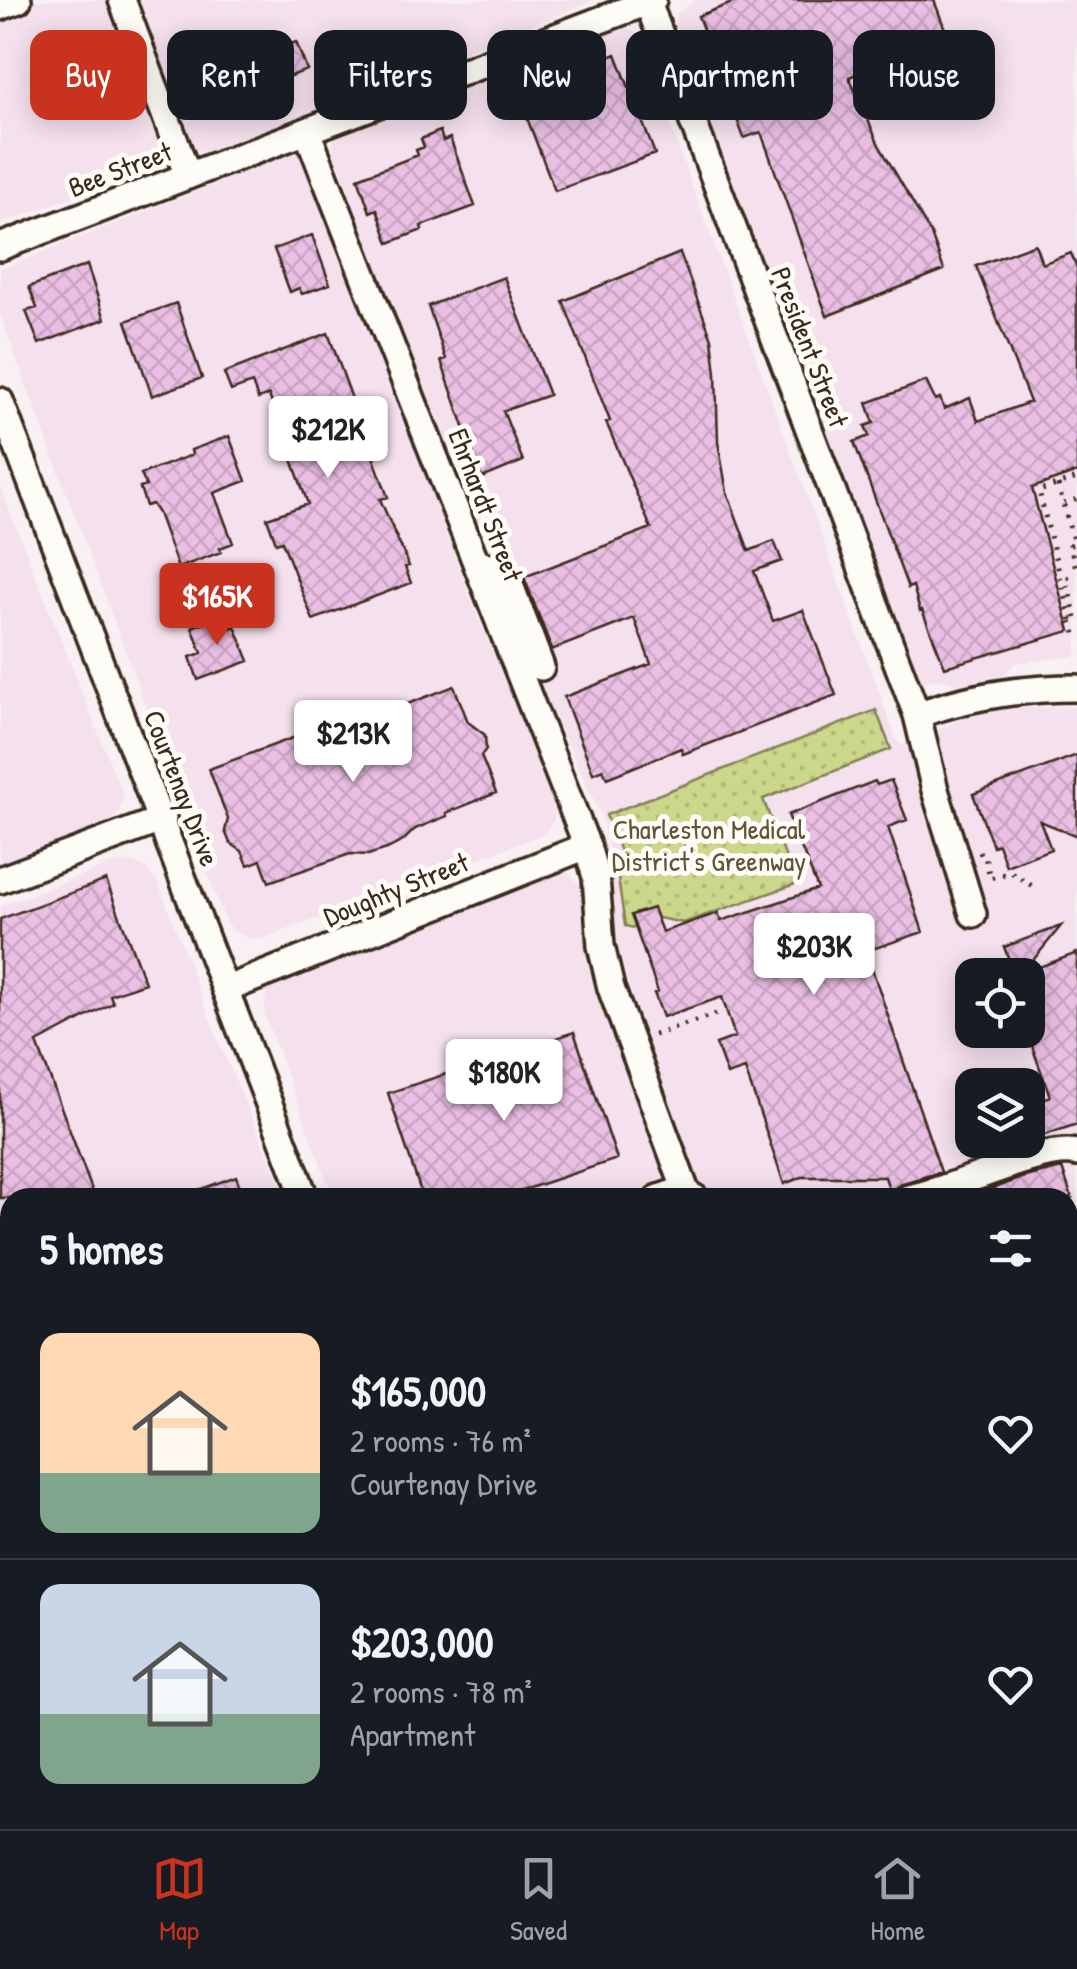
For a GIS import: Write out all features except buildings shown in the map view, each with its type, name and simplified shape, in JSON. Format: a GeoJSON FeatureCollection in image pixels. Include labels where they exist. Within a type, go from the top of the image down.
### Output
{"type":"FeatureCollection","features":[{"type":"Feature","properties":{"kind":"street"},"geometry":{"type":"LineString","coordinates":[[0,7],[18,0]]}},
{"type":"Feature","properties":{"kind":"street"},"geometry":{"type":"LineString","coordinates":[[122,0],[188,176]]}},
{"type":"Feature","properties":{"kind":"street","name":"Bee Street"},"geometry":{"type":"LineString","coordinates":[[0,246],[649,1]]}},
{"type":"Feature","properties":{"kind":"street","name":"President Street"},"geometry":{"type":"LineString","coordinates":[[649,1],[917,715],[974,914]]}},
{"type":"Feature","properties":{"kind":"street","name":"Ehrhardt Street"},"geometry":{"type":"LineString","coordinates":[[307,130],[587,846],[596,876],[600,946],[611,988],[688,1188]]}},
{"type":"Feature","properties":{"kind":"street","name":"Courtenay Drive"},"geometry":{"type":"LineString","coordinates":[[0,401],[302,1188]]}},
{"type":"Feature","properties":{"kind":"street"},"geometry":{"type":"LineString","coordinates":[[476,563],[497,569],[507,578],[541,667]]}},
{"type":"Feature","properties":{"kind":"street"},"geometry":{"type":"LineString","coordinates":[[917,715],[1033,688],[1077,688]]}},
{"type":"Feature","properties":{"kind":"street"},"geometry":{"type":"LineString","coordinates":[[0,880],[163,819]]}},
{"type":"Feature","properties":{"kind":"street","name":"Doughty Street"},"geometry":{"type":"LineString","coordinates":[[227,989],[587,846]]}},
{"type":"Feature","properties":{"kind":"street"},"geometry":{"type":"LineString","coordinates":[[950,1188],[1046,1154],[1077,1153]]}},
{"type":"Feature","properties":{"kind":"path"},"geometry":{"type":"LineString","coordinates":[[1074,618],[1040,491],[1077,478]]}},
{"type":"Feature","properties":{"kind":"path"},"geometry":{"type":"LineString","coordinates":[[1058,484],[1077,574],[1066,578],[1077,639]]}},
{"type":"Feature","properties":{"kind":"path"},"geometry":{"type":"LineString","coordinates":[[1064,504],[1077,499]]}},
{"type":"Feature","properties":{"kind":"path"},"geometry":{"type":"LineString","coordinates":[[950,840],[985,856],[990,878],[1011,872],[1037,889]]}},
{"type":"Feature","properties":{"kind":"path"},"geometry":{"type":"LineString","coordinates":[[646,1037],[722,1012]]}},
{"type":"Feature","properties":{"kind":"shaded area"},"geometry":{"type":"Polygon","coordinates":[[[0,0],[114,0],[125,30],[30,30],[30,120],[147,120],[147,91],[172,160],[0,224],[0,0]]]}},
{"type":"Feature","properties":{"kind":"shaded area"},"geometry":{"type":"Polygon","coordinates":[[[133,0],[595,0],[519,30],[487,30],[487,43],[467,51],[467,30],[314,30],[314,111],[294,119],[294,30],[167,30],[167,89],[133,0]]]}},
{"type":"Feature","properties":{"kind":"shaded area"},"geometry":{"type":"Polygon","coordinates":[[[695,0],[1077,0],[1077,656],[1016,663],[1002,676],[980,685],[940,679],[919,683],[711,120],[833,120],[833,30],[677,30],[676,14],[695,0]]]}},
{"type":"Feature","properties":{"kind":"shaded area"},"geometry":{"type":"Polygon","coordinates":[[[620,28],[634,30],[626,30],[626,120],[668,120],[898,743],[902,745],[964,718],[1003,708],[1077,707],[1077,1188],[330,1188],[264,1014],[266,992],[279,979],[558,873],[570,874],[579,885],[586,961],[672,1182],[694,1179],[635,1011],[615,934],[610,853],[600,813],[504,609],[332,147],[334,138],[377,120],[467,120],[467,86],[487,78],[487,120],[606,120],[606,33],[620,28]]]}},
{"type":"Feature","properties":{"kind":"shaded area"},"geometry":{"type":"Polygon","coordinates":[[[179,120],[291,120],[213,151],[194,150],[179,120]]]}},
{"type":"Feature","properties":{"kind":"shaded area"},"geometry":{"type":"Polygon","coordinates":[[[295,152],[308,166],[479,620],[556,810],[544,834],[262,939],[248,938],[226,923],[0,314],[0,269],[295,152]]]}},
{"type":"Feature","properties":{"kind":"shaded area"},"geometry":{"type":"Polygon","coordinates":[[[0,487],[123,795],[120,810],[106,828],[0,867],[0,487]]]}},
{"type":"Feature","properties":{"kind":"shaded area"},"geometry":{"type":"Polygon","coordinates":[[[131,862],[146,868],[158,882],[216,1035],[282,1188],[0,1188],[0,906],[111,864],[131,862]]]}},
{"type":"Feature","properties":{"kind":"green space","name":"Charleston Medical District's Greenway"},"geometry":{"type":"Polygon","coordinates":[[[876,710],[891,749],[763,799],[796,884],[683,923],[659,918],[634,928],[625,926],[615,857],[621,854],[606,815],[876,710]]]}}]}
